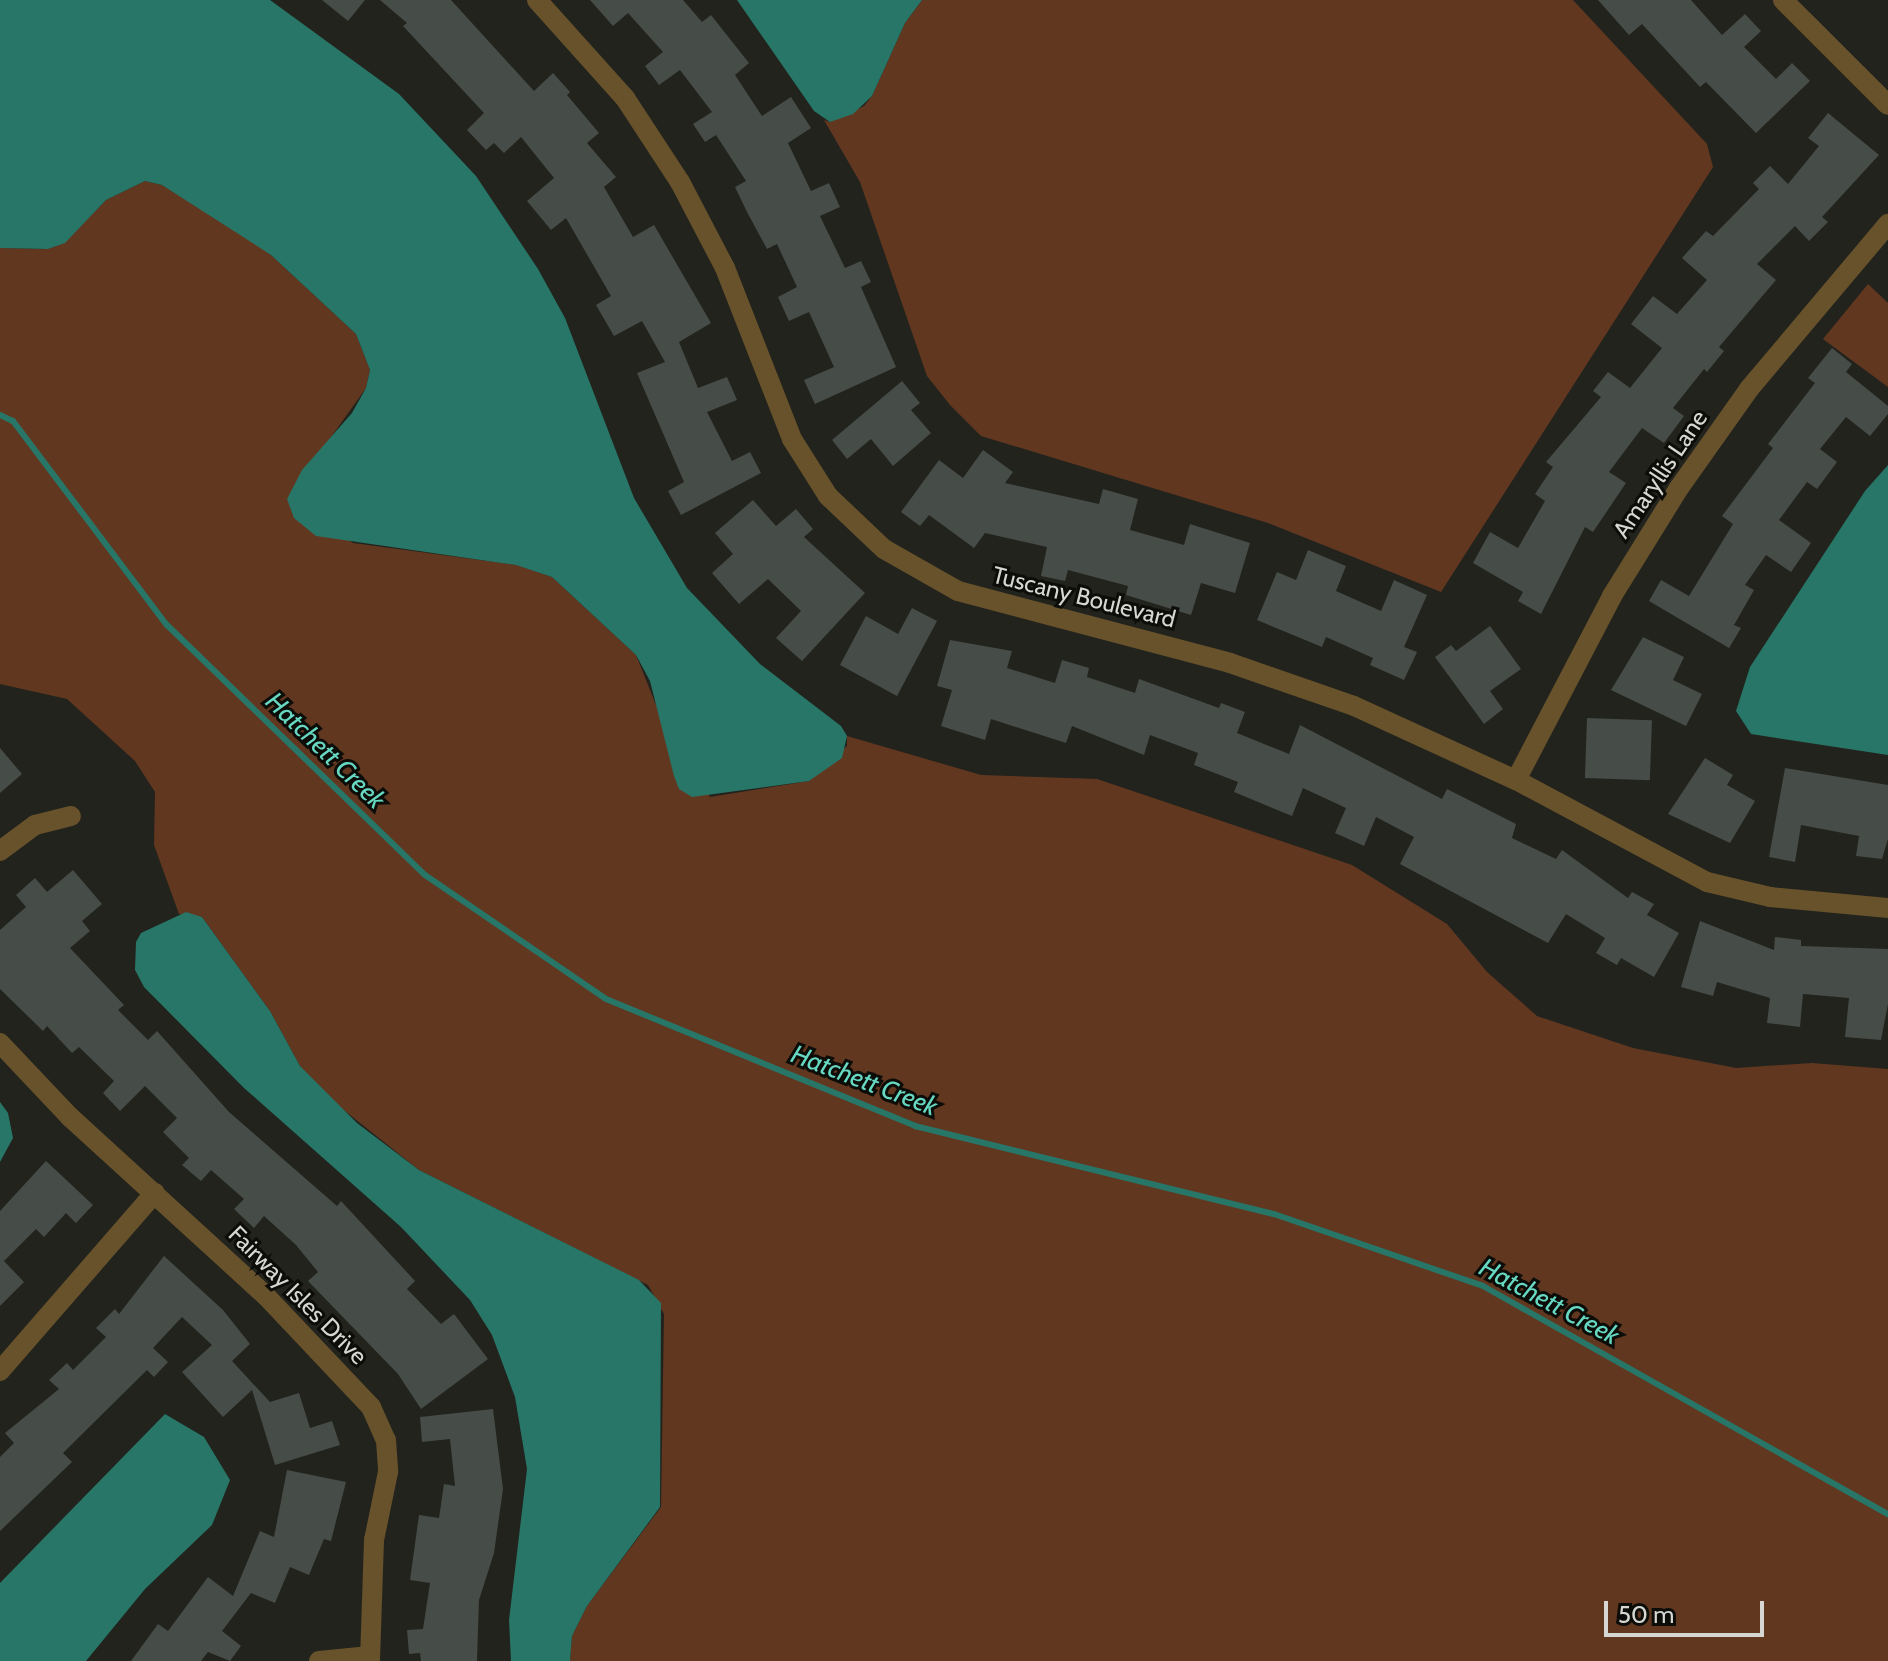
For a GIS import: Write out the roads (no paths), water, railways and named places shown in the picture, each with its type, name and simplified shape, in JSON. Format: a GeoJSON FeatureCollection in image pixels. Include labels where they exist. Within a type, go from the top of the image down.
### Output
{"type":"FeatureCollection","features":[{"type":"Feature","properties":{"kind":"street","name":"Tuscany Boulevard"},"geometry":{"type":"LineString","coordinates":[[537,0],[594,59],[667,160],[725,268],[792,439],[828,496],[884,549],[958,591],[1230,663],[1354,706],[1516,780],[1707,882],[1770,897],[1888,908]]}},
{"type":"Feature","properties":{"kind":"street"},"geometry":{"type":"LineString","coordinates":[[1783,0],[1888,105]]}},
{"type":"Feature","properties":{"kind":"street","name":"Amaryllis Lane"},"geometry":{"type":"LineString","coordinates":[[1516,780],[1612,596],[1679,488],[1749,389],[1888,224]]}},
{"type":"Feature","properties":{"kind":"street"},"geometry":{"type":"LineString","coordinates":[[0,851],[35,825],[71,816]]}},
{"type":"Feature","properties":{"kind":"street","name":"Fairway Isles Drive"},"geometry":{"type":"LineString","coordinates":[[0,1043],[70,1117],[287,1316],[381,1423],[388,1472],[374,1540],[370,1658]]}},
{"type":"Feature","properties":{"kind":"street"},"geometry":{"type":"LineString","coordinates":[[0,1371],[155,1193]]}},
{"type":"Feature","properties":{"kind":"street"},"geometry":{"type":"LineString","coordinates":[[319,1661],[370,1658]]}},
{"type":"Feature","properties":{"kind":"water"},"geometry":{"type":"Polygon","coordinates":[[[0,0],[270,0],[399,94],[476,176],[538,269],[565,318],[634,498],[687,588],[760,664],[841,726],[847,736],[842,758],[809,781],[692,797],[679,789],[650,681],[636,655],[552,577],[516,565],[316,536],[294,518],[287,499],[302,470],[352,413],[366,388],[370,370],[356,334],[271,255],[162,185],[145,181],[106,200],[65,243],[48,249],[0,248],[0,0]]]}},
{"type":"Feature","properties":{"kind":"water"},"geometry":{"type":"Polygon","coordinates":[[[737,0],[922,0],[905,23],[872,96],[853,114],[830,122],[814,111],[737,0]]]}},
{"type":"Feature","properties":{"kind":"water"},"geometry":{"type":"Polygon","coordinates":[[[1888,465],[1888,755],[1751,734],[1736,711],[1750,667],[1865,491],[1888,465]]]}},
{"type":"Feature","properties":{"kind":"water"},"geometry":{"type":"Polygon","coordinates":[[[186,912],[202,917],[270,1011],[300,1066],[357,1123],[419,1170],[639,1280],[661,1303],[660,1507],[587,1606],[572,1636],[570,1661],[511,1661],[509,1620],[527,1469],[515,1397],[492,1335],[470,1300],[401,1227],[244,1088],[144,987],[135,970],[136,942],[141,933],[186,912]]]}},
{"type":"Feature","properties":{"kind":"water"},"geometry":{"type":"Polygon","coordinates":[[[0,1102],[8,1113],[13,1138],[0,1162],[0,1102]]]}},
{"type":"Feature","properties":{"kind":"water"},"geometry":{"type":"Polygon","coordinates":[[[165,1414],[204,1437],[230,1480],[212,1525],[145,1589],[86,1661],[0,1661],[0,1583],[165,1414]]]}},
{"type":"Feature","properties":{"kind":"waterway","name":"Hatchett Creek"},"geometry":{"type":"LineString","coordinates":[[0,415],[13,421],[167,625],[425,875],[606,999],[915,1126],[1274,1214],[1483,1286],[1888,1514]]}}]}
